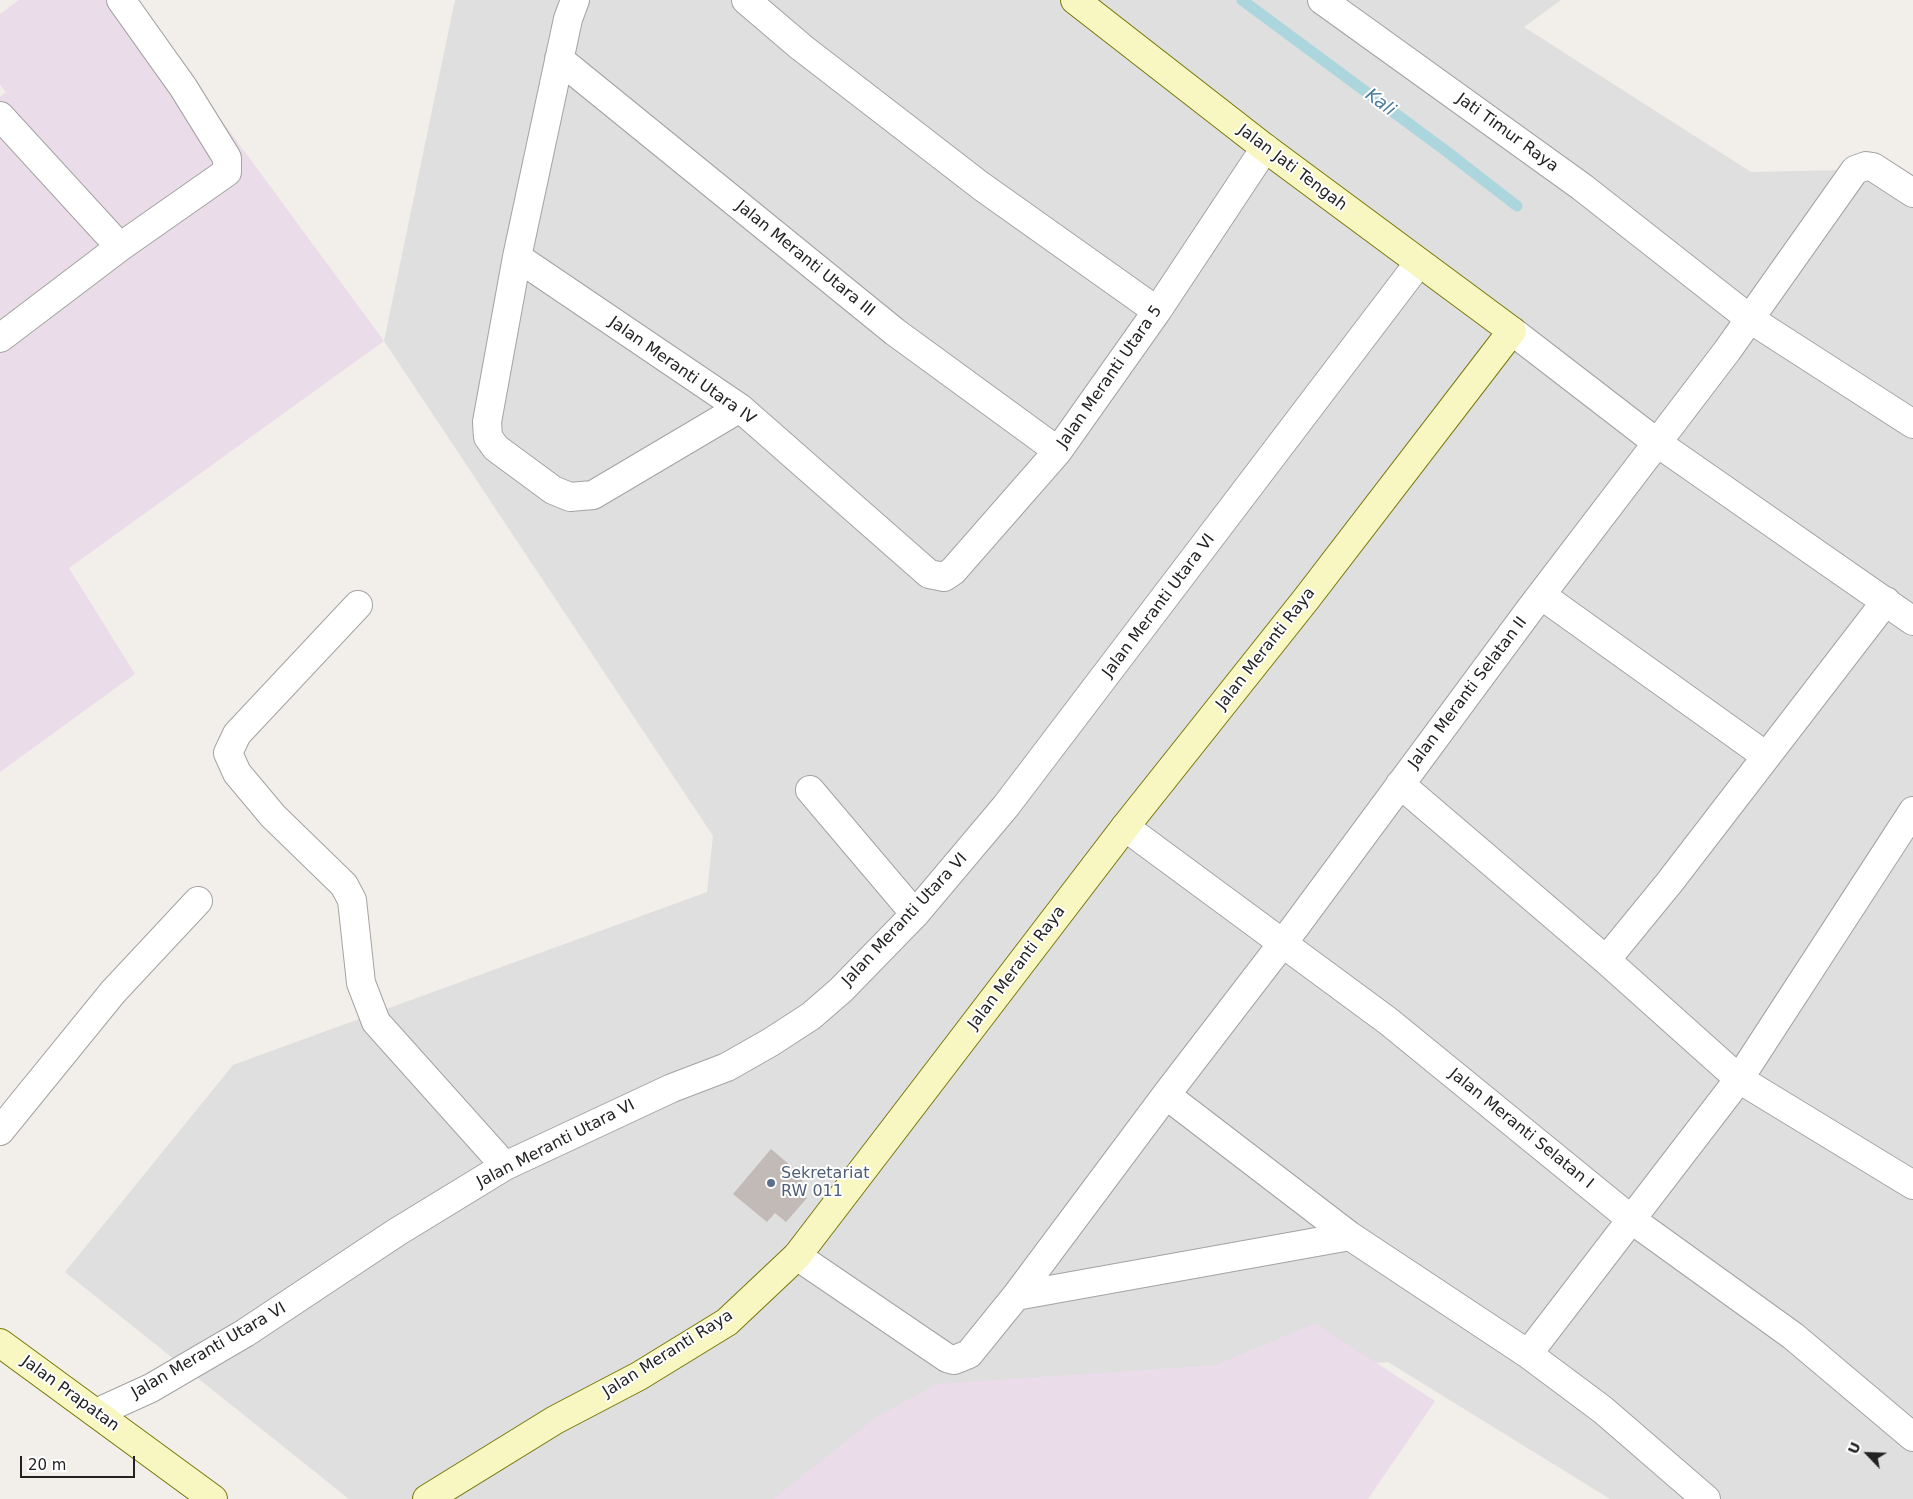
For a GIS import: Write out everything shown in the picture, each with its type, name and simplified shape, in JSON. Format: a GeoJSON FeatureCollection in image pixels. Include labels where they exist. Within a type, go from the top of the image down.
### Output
{"type":"FeatureCollection","features":[{"type":"Feature","properties":{"kind":"street"},"geometry":{"type":"LineString","coordinates":[[0,338],[120,247],[227,172],[227,158],[183,87],[120,0]]}},
{"type":"Feature","properties":{"kind":"street"},"geometry":{"type":"LineString","coordinates":[[575,0],[568,19],[517,257],[487,422],[488,437],[496,448],[553,490],[570,497],[593,495],[740,408]]}},
{"type":"Feature","properties":{"kind":"street"},"geometry":{"type":"LineString","coordinates":[[746,0],[801,47],[981,186],[1157,311]]}},
{"type":"Feature","properties":{"kind":"street","name":"Jalan Jati Tengah"},"geometry":{"type":"LineString","coordinates":[[1075,0],[1418,264],[1512,331]]}},
{"type":"Feature","properties":{"kind":"street","name":"Jati Timur Raya"},"geometry":{"type":"LineString","coordinates":[[1322,0],[1582,187],[1750,319],[1913,424]]}},
{"type":"Feature","properties":{"kind":"street","name":"Jalan Meranti Utara III"},"geometry":{"type":"LineString","coordinates":[[559,59],[895,332],[1058,451]]}},
{"type":"Feature","properties":{"kind":"street"},"geometry":{"type":"LineString","coordinates":[[0,116],[120,247]]}},
{"type":"Feature","properties":{"kind":"street","name":"Jalan Meranti Utara 5"},"geometry":{"type":"LineString","coordinates":[[929,574],[944,577],[953,571],[1058,451],[1157,311],[1265,148]]}},
{"type":"Feature","properties":{"kind":"street","name":"Jalan Meranti Selatan II"},"geometry":{"type":"LineString","coordinates":[[797,1256],[948,1358],[954,1360],[969,1354],[1016,1296],[1656,442],[1727,351],[1855,170],[1866,166],[1873,167],[1913,193]]}},
{"type":"Feature","properties":{"kind":"street","name":"Jalan Meranti Utara IV"},"geometry":{"type":"LineString","coordinates":[[517,257],[740,408],[929,574]]}},
{"type":"Feature","properties":{"kind":"street","name":"Jalan Meranti Utara VI"},"geometry":{"type":"LineString","coordinates":[[96,1412],[151,1388],[245,1333],[397,1232],[505,1166],[672,1088],[727,1067],[811,1016],[841,990],[915,914],[1006,806],[1418,264]]}},
{"type":"Feature","properties":{"kind":"street"},"geometry":{"type":"LineString","coordinates":[[1512,331],[1656,442],[1913,621]]}},
{"type":"Feature","properties":{"kind":"street","name":"Jalan Meranti Raya"},"geometry":{"type":"LineString","coordinates":[[428,1499],[555,1420],[639,1376],[727,1322],[797,1256],[1125,827],[1307,598],[1512,331]]}},
{"type":"Feature","properties":{"kind":"street"},"geometry":{"type":"LineString","coordinates":[[1541,596],[1766,756]]}},
{"type":"Feature","properties":{"kind":"street"},"geometry":{"type":"LineString","coordinates":[[1606,960],[1670,883],[1886,601]]}},
{"type":"Feature","properties":{"kind":"street"},"geometry":{"type":"LineString","coordinates":[[358,605],[237,734],[228,753],[237,773],[273,816],[344,885],[352,900],[361,983],[376,1022],[505,1166]]}},
{"type":"Feature","properties":{"kind":"street"},"geometry":{"type":"LineString","coordinates":[[1400,784],[1606,960],[1739,1079],[1911,1179]]}},
{"type":"Feature","properties":{"kind":"street"},"geometry":{"type":"LineString","coordinates":[[810,790],[915,914]]}},
{"type":"Feature","properties":{"kind":"street"},"geometry":{"type":"LineString","coordinates":[[1528,1354],[1739,1079],[1913,811]]}},
{"type":"Feature","properties":{"kind":"street","name":"Jalan Meranti Selatan I"},"geometry":{"type":"LineString","coordinates":[[1125,827],[1281,944],[1388,1021],[1632,1220],[1794,1336],[1913,1437]]}},
{"type":"Feature","properties":{"kind":"street"},"geometry":{"type":"LineString","coordinates":[[0,1131],[114,992],[198,901]]}},
{"type":"Feature","properties":{"kind":"street"},"geometry":{"type":"LineString","coordinates":[[1166,1095],[1350,1236],[1528,1354],[1602,1410],[1706,1499]]}},
{"type":"Feature","properties":{"kind":"street"},"geometry":{"type":"LineString","coordinates":[[1016,1296],[1350,1236]]}},
{"type":"Feature","properties":{"kind":"street","name":"Jalan Prapatan"},"geometry":{"type":"LineString","coordinates":[[0,1343],[213,1499]]}},
{"type":"Feature","properties":{"kind":"shaded area"},"geometry":{"type":"Polygon","coordinates":[[[19,0],[133,0],[384,341],[69,568],[135,674],[0,772],[0,97],[6,92],[0,85],[0,14],[19,0]]]}},
{"type":"Feature","properties":{"kind":"shaded area"},"geometry":{"type":"Polygon","coordinates":[[[455,0],[1561,0],[1524,27],[1751,172],[1889,169],[1913,189],[1913,1499],[1610,1499],[1388,1362],[1126,1385],[927,1499],[349,1499],[65,1272],[233,1065],[707,892],[713,836],[384,341],[455,0]]]}},
{"type":"Feature","properties":{"kind":"shaded area"},"geometry":{"type":"Polygon","coordinates":[[[1315,1323],[1435,1401],[1368,1499],[773,1499],[875,1418],[937,1384],[1216,1365],[1315,1323]]]}},
{"type":"Feature","properties":{"kind":"building","name":"Sekretariat RW 011"},"geometry":{"type":"Polygon","coordinates":[[[771,1149],[805,1178],[796,1188],[807,1198],[786,1222],[775,1213],[767,1222],[733,1194],[771,1149]]]}},
{"type":"Feature","properties":{"kind":"waterway","name":"Kali"},"geometry":{"type":"LineString","coordinates":[[1242,0],[1517,206]]}},
{"type":"Feature","properties":{"kind":"place","name":"Sekretariat RW 011"},"geometry":{"type":"Point","coordinates":[771,1183]}}]}
